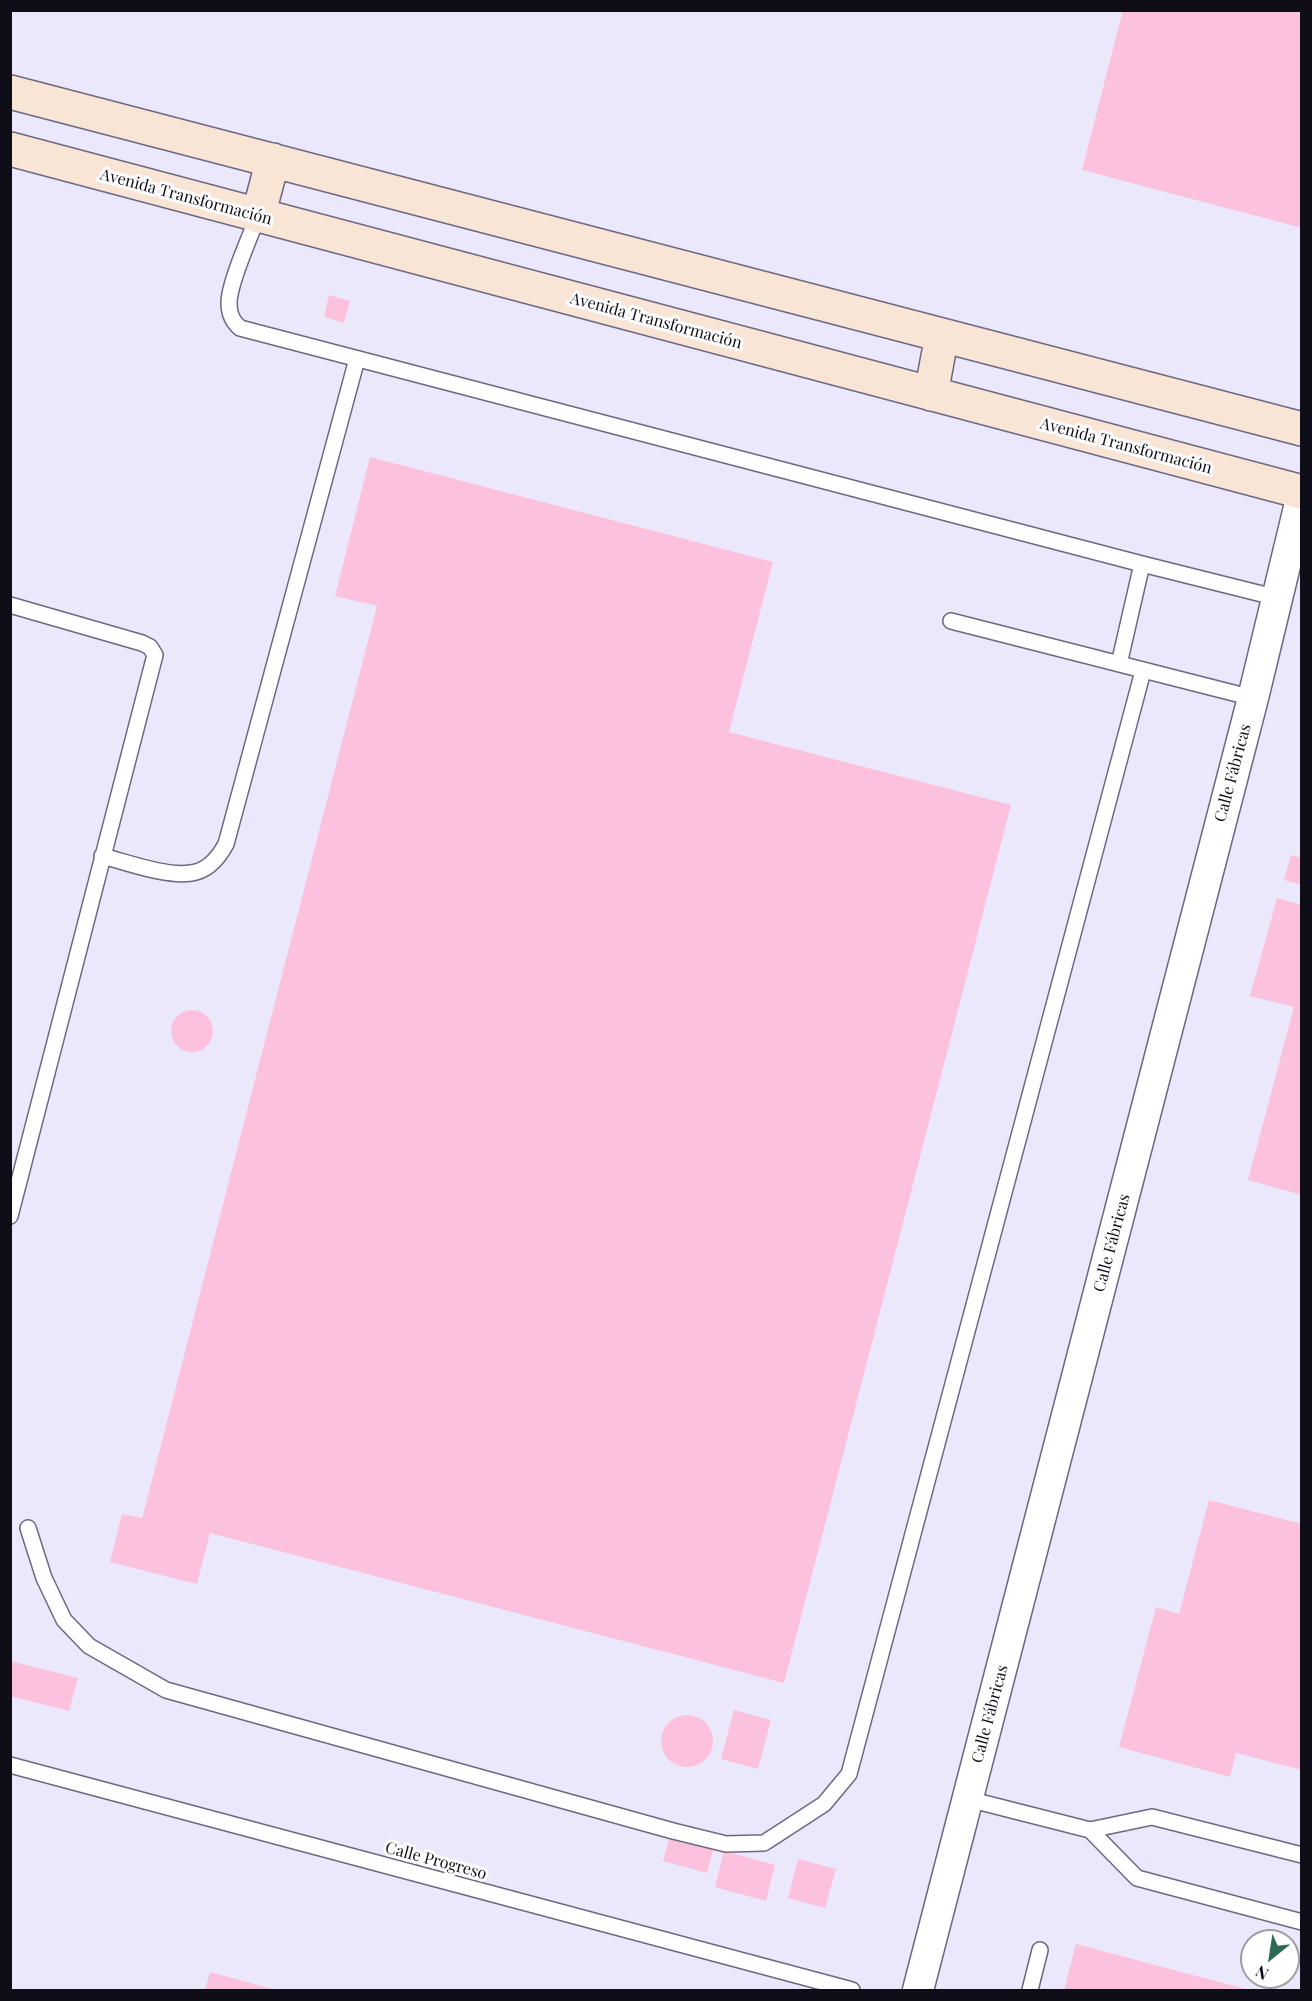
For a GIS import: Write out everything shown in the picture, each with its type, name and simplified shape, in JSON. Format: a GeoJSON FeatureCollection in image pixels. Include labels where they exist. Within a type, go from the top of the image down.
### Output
{"type":"FeatureCollection","features":[{"type":"Feature","properties":{"kind":"main road"},"geometry":{"type":"LineString","coordinates":[[10,92],[1302,429]]}},
{"type":"Feature","properties":{"kind":"main road","name":"Avenida Transformación"},"geometry":{"type":"LineString","coordinates":[[10,149],[1302,494]]}},
{"type":"Feature","properties":{"kind":"main road"},"geometry":{"type":"LineString","coordinates":[[258,216],[273,160]]}},
{"type":"Feature","properties":{"kind":"main road"},"geometry":{"type":"LineString","coordinates":[[931,394],[942,335]]}},
{"type":"Feature","properties":{"kind":"street","name":"Calle Fábricas"},"geometry":{"type":"LineString","coordinates":[[918,1990],[1253,698],[1302,494]]}},
{"type":"Feature","properties":{"kind":"lane"},"geometry":{"type":"LineString","coordinates":[[258,216],[232,288],[229,303],[232,321],[240,328],[1278,598]]}},
{"type":"Feature","properties":{"kind":"lane"},"geometry":{"type":"LineString","coordinates":[[102,856],[170,873],[192,873],[218,858],[226,844],[357,359]]}},
{"type":"Feature","properties":{"kind":"lane"},"geometry":{"type":"LineString","coordinates":[[1119,664],[1142,564]]}},
{"type":"Feature","properties":{"kind":"lane"},"geometry":{"type":"LineString","coordinates":[[10,605],[142,643],[150,647],[154,654],[10,1216]]}},
{"type":"Feature","properties":{"kind":"lane"},"geometry":{"type":"LineString","coordinates":[[951,621],[1253,698]]}},
{"type":"Feature","properties":{"kind":"lane"},"geometry":{"type":"LineString","coordinates":[[28,1528],[44,1578],[64,1620],[89,1646],[166,1690],[726,1844],[764,1842],[824,1804],[849,1774],[1143,671]]}},
{"type":"Feature","properties":{"kind":"lane","name":"Calle Progreso"},"geometry":{"type":"LineString","coordinates":[[10,1766],[852,1990]]}},
{"type":"Feature","properties":{"kind":"lane"},"geometry":{"type":"LineString","coordinates":[[968,1799],[1090,1830],[1152,1816],[1302,1855]]}},
{"type":"Feature","properties":{"kind":"lane"},"geometry":{"type":"LineString","coordinates":[[1090,1830],[1137,1878],[1302,1922]]}},
{"type":"Feature","properties":{"kind":"lane"},"geometry":{"type":"LineString","coordinates":[[1030,1990],[1040,1950]]}},
{"type":"Feature","properties":{"kind":"building"},"geometry":{"type":"Polygon","coordinates":[[[1123,10],[1302,10],[1302,228],[1082,170],[1123,10]]]}},
{"type":"Feature","properties":{"kind":"building"},"geometry":{"type":"Polygon","coordinates":[[[329,295],[350,301],[344,323],[324,317],[329,295]]]}},
{"type":"Feature","properties":{"kind":"building"},"geometry":{"type":"Polygon","coordinates":[[[370,457],[773,562],[729,732],[1011,805],[784,1683],[210,1533],[197,1584],[110,1562],[122,1514],[142,1518],[143,1515],[377,606],[335,596],[370,457]]]}},
{"type":"Feature","properties":{"kind":"building"},"geometry":{"type":"Polygon","coordinates":[[[1291,855],[1302,858],[1302,885],[1284,880],[1291,855]]]}},
{"type":"Feature","properties":{"kind":"building"},"geometry":{"type":"Polygon","coordinates":[[[1277,898],[1302,905],[1302,1195],[1248,1180],[1294,1007],[1250,996],[1277,898]]]}},
{"type":"Feature","properties":{"kind":"building"},"geometry":{"type":"Polygon","coordinates":[[[192,1010],[207,1016],[213,1031],[207,1046],[192,1052],[177,1046],[171,1031],[177,1016],[192,1010]]]}},
{"type":"Feature","properties":{"kind":"building"},"geometry":{"type":"Polygon","coordinates":[[[1209,1500],[1302,1524],[1302,1770],[1236,1753],[1230,1777],[1119,1747],[1156,1607],[1179,1614],[1209,1500]]]}},
{"type":"Feature","properties":{"kind":"building"},"geometry":{"type":"Polygon","coordinates":[[[10,1661],[78,1678],[69,1711],[10,1696],[10,1661]]]}},
{"type":"Feature","properties":{"kind":"building"},"geometry":{"type":"Polygon","coordinates":[[[734,1710],[771,1720],[758,1769],[721,1759],[734,1710]]]}},
{"type":"Feature","properties":{"kind":"building"},"geometry":{"type":"Polygon","coordinates":[[[687,1715],[701,1719],[709,1727],[713,1741],[709,1755],[701,1763],[687,1767],[673,1763],[665,1755],[661,1741],[665,1727],[673,1719],[687,1715]]]}},
{"type":"Feature","properties":{"kind":"building"},"geometry":{"type":"Polygon","coordinates":[[[669,1839],[713,1850],[707,1873],[663,1861],[669,1839]]]}},
{"type":"Feature","properties":{"kind":"building"},"geometry":{"type":"Polygon","coordinates":[[[724,1851],[775,1865],[766,1901],[715,1887],[724,1851]]]}},
{"type":"Feature","properties":{"kind":"building"},"geometry":{"type":"Polygon","coordinates":[[[798,1859],[836,1869],[825,1908],[788,1898],[798,1859]]]}},
{"type":"Feature","properties":{"kind":"building"},"geometry":{"type":"Polygon","coordinates":[[[1076,1944],[1249,1990],[1064,1990],[1076,1944]]]}},
{"type":"Feature","properties":{"kind":"building"},"geometry":{"type":"Polygon","coordinates":[[[210,1972],[276,1990],[205,1990],[210,1972]]]}}]}
